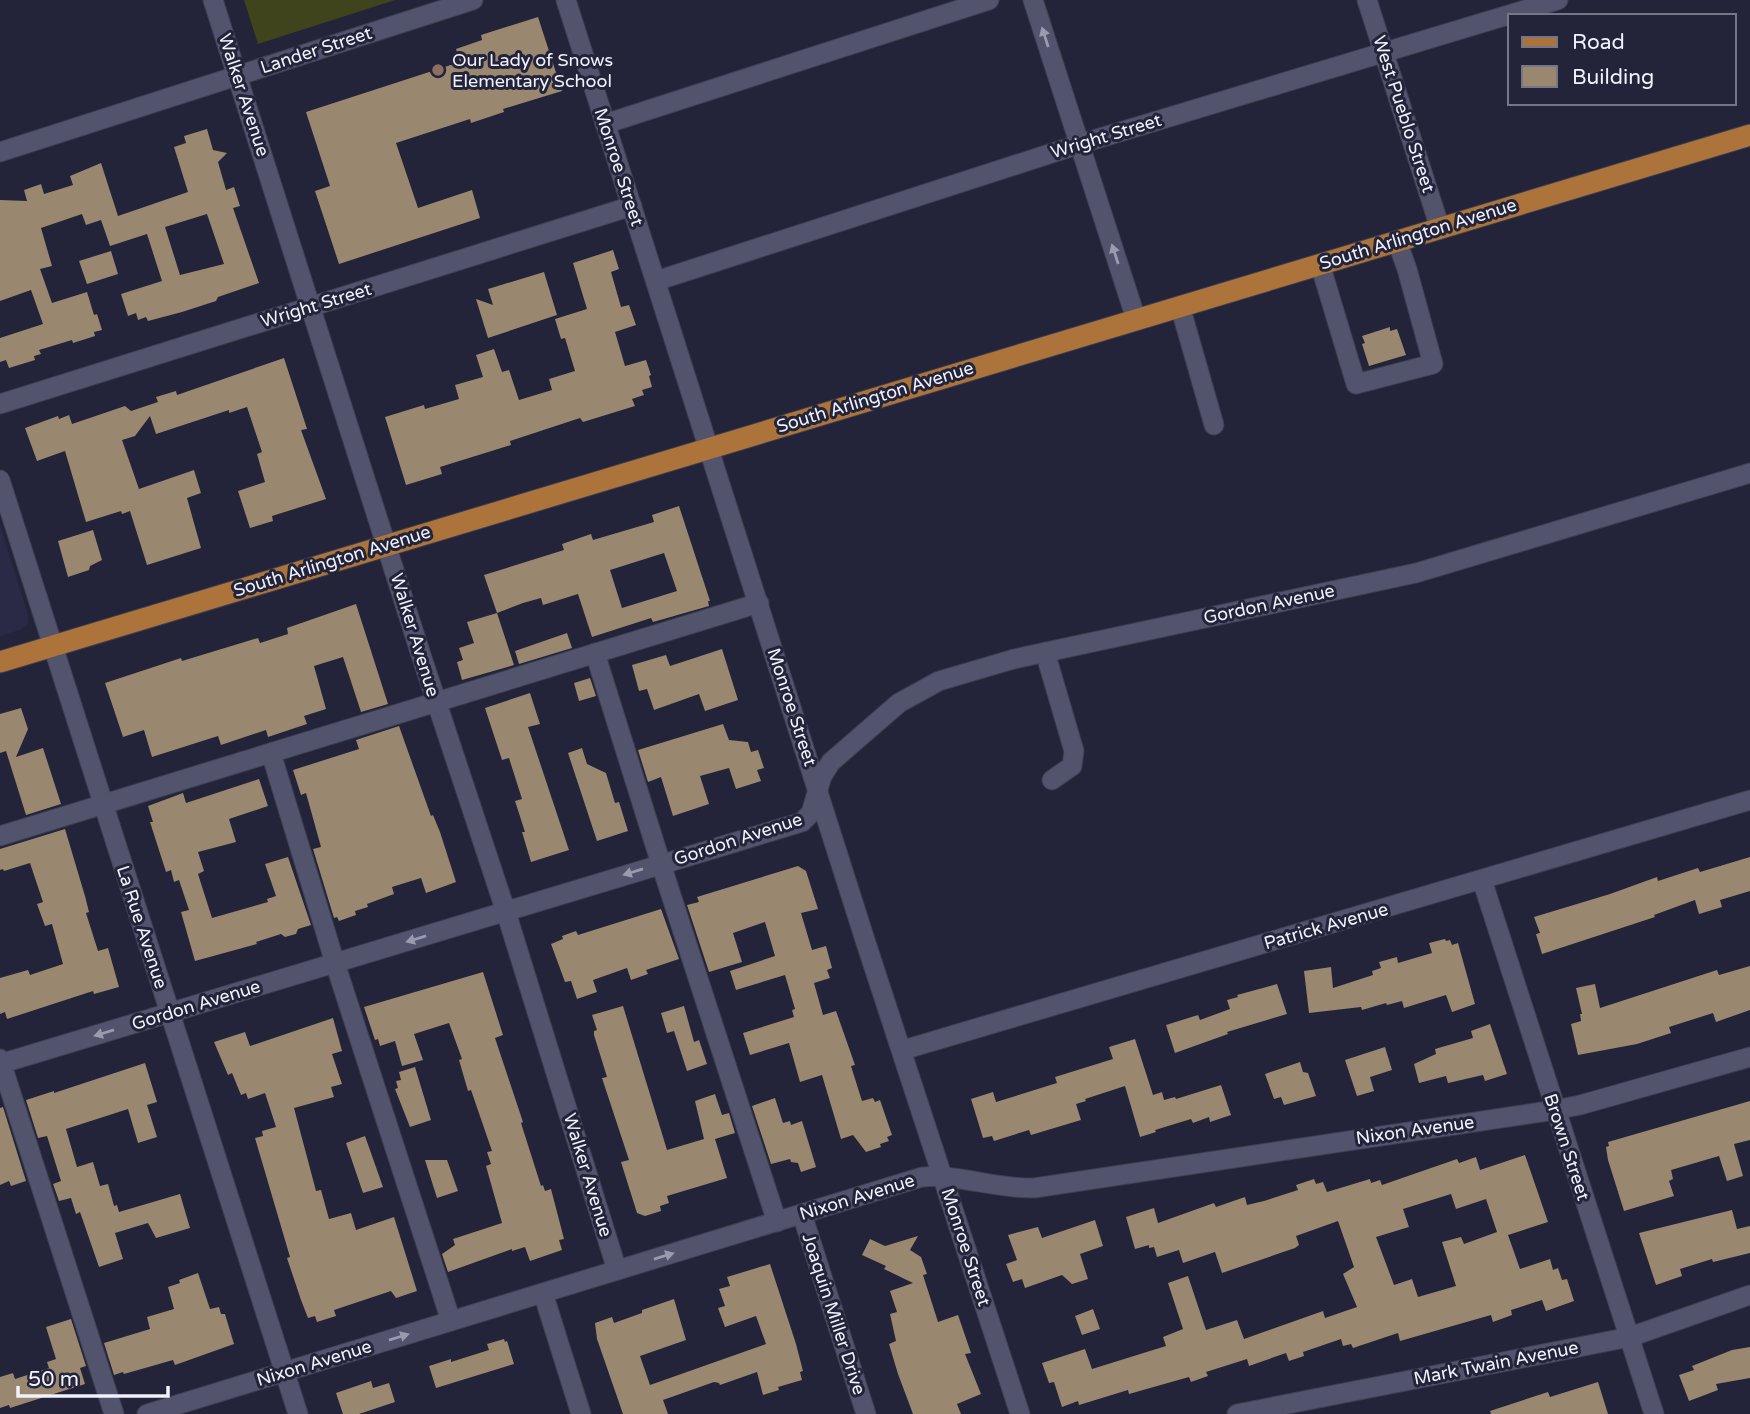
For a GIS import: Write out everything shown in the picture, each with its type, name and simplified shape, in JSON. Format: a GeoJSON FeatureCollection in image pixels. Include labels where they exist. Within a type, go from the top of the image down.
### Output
{"type":"FeatureCollection","features":[{"type":"Feature","properties":{"kind":"main road","name":"South Arlington Avenue"},"geometry":{"type":"LineString","coordinates":[[0,662],[1750,135]]}},
{"type":"Feature","properties":{"kind":"street","name":"Walker Avenue"},"geometry":{"type":"LineString","coordinates":[[213,0],[436,702],[506,912],[617,1270]]}},
{"type":"Feature","properties":{"kind":"street","name":"Lander Street"},"geometry":{"type":"LineString","coordinates":[[0,152],[472,0]]}},
{"type":"Feature","properties":{"kind":"street","name":"Monroe Street"},"geometry":{"type":"LineString","coordinates":[[566,0],[1020,1414]]}},
{"type":"Feature","properties":{"kind":"street"},"geometry":{"type":"LineString","coordinates":[[605,124],[989,0]]}},
{"type":"Feature","properties":{"kind":"street"},"geometry":{"type":"LineString","coordinates":[[1033,0],[1136,319]]}},
{"type":"Feature","properties":{"kind":"street","name":"West Pueblo Street"},"geometry":{"type":"LineString","coordinates":[[1367,0],[1440,228]]}},
{"type":"Feature","properties":{"kind":"street","name":"Wright Street"},"geometry":{"type":"LineString","coordinates":[[1511,14],[1558,0]]}},
{"type":"Feature","properties":{"kind":"street","name":"Wright Street"},"geometry":{"type":"LineString","coordinates":[[656,281],[1080,144],[1508,15]]}},
{"type":"Feature","properties":{"kind":"street","name":"Wright Street"},"geometry":{"type":"LineString","coordinates":[[0,404],[632,206]]}},
{"type":"Feature","properties":{"kind":"street"},"geometry":{"type":"LineString","coordinates":[[1320,264],[1356,384],[1433,365],[1397,241]]}},
{"type":"Feature","properties":{"kind":"street"},"geometry":{"type":"LineString","coordinates":[[1180,306],[1214,425]]}},
{"type":"Feature","properties":{"kind":"street","name":"Gordon Avenue"},"geometry":{"type":"LineString","coordinates":[[0,1062],[802,822],[811,813],[818,788],[831,762],[898,703],[939,681],[1045,652],[1416,573],[1750,472]]}},
{"type":"Feature","properties":{"kind":"street","name":"La Rue Avenue"},"geometry":{"type":"LineString","coordinates":[[0,480],[298,1414]]}},
{"type":"Feature","properties":{"kind":"street"},"geometry":{"type":"LineString","coordinates":[[0,836],[759,603]]}},
{"type":"Feature","properties":{"kind":"street"},"geometry":{"type":"LineString","coordinates":[[1045,652],[1074,751],[1072,766],[1052,780]]}},
{"type":"Feature","properties":{"kind":"street"},"geometry":{"type":"LineString","coordinates":[[595,653],[777,1222]]}},
{"type":"Feature","properties":{"kind":"street"},"geometry":{"type":"LineString","coordinates":[[271,753],[335,963],[451,1321]]}},
{"type":"Feature","properties":{"kind":"street","name":"Patrick Avenue"},"geometry":{"type":"LineString","coordinates":[[903,1050],[1750,800]]}},
{"type":"Feature","properties":{"kind":"street","name":"Brown Street"},"geometry":{"type":"LineString","coordinates":[[1482,880],[1654,1414]]}},
{"type":"Feature","properties":{"kind":"street","name":"Nixon Avenue"},"geometry":{"type":"LineString","coordinates":[[147,1414],[922,1177],[1034,1188],[1555,1110],[1750,1057]]}},
{"type":"Feature","properties":{"kind":"street"},"geometry":{"type":"LineString","coordinates":[[0,1062],[114,1414]]}},
{"type":"Feature","properties":{"kind":"street","name":"Joaquin Miller Drive"},"geometry":{"type":"LineString","coordinates":[[802,1214],[866,1414]]}},
{"type":"Feature","properties":{"kind":"street"},"geometry":{"type":"LineString","coordinates":[[543,1293],[581,1414]]}},
{"type":"Feature","properties":{"kind":"street","name":"Mark Twain Avenue"},"geometry":{"type":"LineString","coordinates":[[1237,1414],[1630,1337],[1750,1295]]}},
{"type":"Feature","properties":{"kind":"shaded area"},"geometry":{"type":"Polygon","coordinates":[[[0,525],[28,614],[28,623],[20,630],[0,636],[0,525]]]}},
{"type":"Feature","properties":{"kind":"green space"},"geometry":{"type":"Polygon","coordinates":[[[244,0],[395,0],[258,44],[244,0]]]}},
{"type":"Feature","properties":{"kind":"building"},"geometry":{"type":"Polygon","coordinates":[[[538,17],[562,91],[503,109],[504,112],[471,123],[470,119],[396,143],[418,208],[472,190],[480,218],[339,264],[315,191],[330,186],[306,112],[460,62],[456,49],[482,40],[481,35],[538,17]]]}},
{"type":"Feature","properties":{"kind":"building"},"geometry":{"type":"Polygon","coordinates":[[[207,129],[213,150],[227,153],[218,162],[226,190],[234,187],[240,206],[233,208],[259,283],[182,312],[148,321],[146,317],[138,320],[136,313],[128,316],[121,294],[162,281],[147,234],[110,246],[101,220],[86,225],[82,214],[41,228],[52,266],[40,269],[52,303],[87,292],[102,330],[94,332],[95,336],[73,343],[72,340],[39,350],[41,354],[34,356],[35,360],[9,368],[6,360],[0,362],[0,338],[43,324],[31,290],[0,301],[0,200],[27,201],[24,190],[41,184],[44,194],[73,185],[70,176],[101,163],[118,216],[188,192],[174,147],[186,143],[184,136],[207,129]],[[207,214],[165,227],[180,275],[224,264],[207,214]]]}},
{"type":"Feature","properties":{"kind":"building"},"geometry":{"type":"Polygon","coordinates":[[[613,250],[619,269],[611,272],[621,307],[629,305],[636,325],[615,332],[625,366],[646,360],[652,387],[642,390],[644,395],[632,399],[635,406],[583,422],[580,418],[510,441],[511,445],[440,467],[442,474],[406,485],[385,417],[424,405],[425,409],[459,399],[455,385],[483,377],[476,355],[494,349],[502,372],[509,370],[519,400],[552,390],[549,379],[575,371],[565,338],[561,339],[555,319],[587,309],[573,263],[613,250]]]}},
{"type":"Feature","properties":{"kind":"building"},"geometry":{"type":"Polygon","coordinates":[[[111,251],[118,274],[87,284],[79,261],[111,251]]]}},
{"type":"Feature","properties":{"kind":"building"},"geometry":{"type":"Polygon","coordinates":[[[544,272],[557,315],[488,338],[476,299],[493,305],[488,289],[544,272]]]}},
{"type":"Feature","properties":{"kind":"building"},"geometry":{"type":"Polygon","coordinates":[[[1390,327],[1390,331],[1397,329],[1406,355],[1369,366],[1362,336],[1390,327]]]}},
{"type":"Feature","properties":{"kind":"building"},"geometry":{"type":"Polygon","coordinates":[[[284,358],[307,429],[301,430],[326,499],[272,516],[273,521],[250,528],[238,491],[265,482],[257,454],[262,452],[247,407],[229,413],[229,410],[156,434],[150,416],[135,436],[122,440],[139,489],[194,470],[201,493],[187,498],[201,548],[147,565],[130,511],[122,514],[121,511],[86,522],[65,451],[37,461],[25,428],[58,416],[59,419],[69,415],[72,424],[125,406],[131,411],[158,402],[156,397],[176,391],[177,395],[284,358]]]}},
{"type":"Feature","properties":{"kind":"building"},"geometry":{"type":"Polygon","coordinates":[[[679,506],[710,601],[709,606],[653,622],[651,618],[592,637],[578,594],[543,605],[541,598],[497,613],[484,575],[564,550],[562,544],[591,534],[593,540],[654,522],[652,515],[679,506]],[[664,553],[610,570],[622,608],[677,591],[664,553]]]}},
{"type":"Feature","properties":{"kind":"building"},"geometry":{"type":"Polygon","coordinates":[[[93,530],[102,560],[90,566],[89,570],[68,577],[58,541],[93,530]]]}},
{"type":"Feature","properties":{"kind":"building"},"geometry":{"type":"Polygon","coordinates":[[[356,604],[388,704],[361,712],[343,657],[314,666],[326,709],[304,716],[307,724],[268,737],[266,730],[221,745],[218,736],[152,757],[144,730],[123,737],[105,683],[181,658],[182,661],[258,638],[260,643],[288,634],[287,628],[356,604]]]}},
{"type":"Feature","properties":{"kind":"building"},"geometry":{"type":"Polygon","coordinates":[[[497,613],[514,665],[462,680],[457,662],[463,660],[459,648],[474,643],[467,622],[497,613]]]}},
{"type":"Feature","properties":{"kind":"building"},"geometry":{"type":"Polygon","coordinates":[[[567,633],[572,648],[519,664],[515,651],[567,633]]]}},
{"type":"Feature","properties":{"kind":"building"},"geometry":{"type":"Polygon","coordinates":[[[722,649],[738,700],[705,711],[699,694],[654,710],[647,689],[639,691],[632,665],[666,655],[670,666],[722,649]]]}},
{"type":"Feature","properties":{"kind":"building"},"geometry":{"type":"Polygon","coordinates":[[[590,678],[596,696],[579,701],[574,683],[590,678]]]}},
{"type":"Feature","properties":{"kind":"building"},"geometry":{"type":"Polygon","coordinates":[[[530,693],[540,724],[528,727],[569,850],[531,862],[515,801],[522,799],[509,758],[502,760],[485,708],[530,693]]]}},
{"type":"Feature","properties":{"kind":"building"},"geometry":{"type":"Polygon","coordinates":[[[21,708],[28,729],[16,757],[43,748],[61,804],[26,815],[6,751],[0,753],[0,714],[21,708]]]}},
{"type":"Feature","properties":{"kind":"building"},"geometry":{"type":"Polygon","coordinates":[[[723,724],[729,740],[748,742],[751,752],[758,750],[764,768],[757,770],[761,781],[736,789],[729,768],[700,776],[709,804],[673,816],[661,777],[648,782],[638,750],[723,724]]]}},
{"type":"Feature","properties":{"kind":"building"},"geometry":{"type":"Polygon","coordinates":[[[399,726],[431,816],[433,815],[440,832],[456,882],[426,893],[421,878],[392,887],[394,894],[367,904],[368,907],[355,911],[356,915],[339,921],[337,917],[334,918],[313,849],[321,847],[306,793],[301,795],[293,770],[359,749],[356,740],[399,726]]]}},
{"type":"Feature","properties":{"kind":"building"},"geometry":{"type":"Polygon","coordinates":[[[582,748],[587,764],[606,773],[615,803],[619,802],[628,831],[597,841],[568,753],[582,748]]]}},
{"type":"Feature","properties":{"kind":"building"},"geometry":{"type":"Polygon","coordinates":[[[259,779],[268,806],[229,819],[236,842],[198,852],[204,871],[198,874],[212,918],[268,902],[267,899],[276,896],[265,864],[288,857],[311,925],[298,929],[296,934],[285,937],[281,934],[256,942],[257,944],[195,961],[181,912],[189,910],[179,880],[174,882],[171,870],[166,872],[150,822],[153,822],[148,806],[183,793],[186,803],[259,779]]]}},
{"type":"Feature","properties":{"kind":"building"},"geometry":{"type":"Polygon","coordinates":[[[65,829],[98,951],[108,948],[119,987],[94,994],[93,991],[7,1019],[5,1012],[0,1014],[0,978],[28,970],[30,975],[63,964],[52,924],[45,926],[37,904],[43,902],[30,863],[0,870],[0,849],[65,829]]]}},
{"type":"Feature","properties":{"kind":"building"},"geometry":{"type":"Polygon","coordinates":[[[1750,857],[1750,891],[1720,900],[1722,907],[1699,914],[1695,900],[1654,915],[1655,917],[1542,954],[1536,934],[1540,933],[1534,917],[1657,877],[1658,881],[1698,868],[1700,872],[1750,857]]]}},
{"type":"Feature","properties":{"kind":"building"},"geometry":{"type":"Polygon","coordinates":[[[798,866],[806,871],[818,909],[801,913],[812,950],[826,946],[832,968],[827,970],[830,978],[814,983],[823,1015],[836,1011],[855,1065],[851,1066],[862,1101],[873,1098],[875,1102],[880,1100],[892,1135],[887,1137],[889,1141],[880,1144],[881,1147],[866,1152],[853,1135],[841,1139],[822,1075],[800,1082],[789,1043],[750,1055],[743,1033],[794,1017],[792,1010],[795,1009],[785,975],[736,990],[730,971],[775,956],[765,922],[733,933],[742,962],[709,972],[687,905],[699,902],[697,897],[798,866]]]}},
{"type":"Feature","properties":{"kind":"building"},"geometry":{"type":"Polygon","coordinates":[[[661,909],[679,959],[646,970],[648,974],[631,980],[627,968],[593,980],[597,992],[577,999],[571,981],[565,982],[551,944],[576,931],[578,935],[661,909]]]}},
{"type":"Feature","properties":{"kind":"building"},"geometry":{"type":"Polygon","coordinates":[[[1450,940],[1452,945],[1458,943],[1475,1004],[1452,1012],[1446,995],[1404,1008],[1402,1001],[1362,1010],[1361,1007],[1309,1013],[1304,971],[1331,967],[1333,988],[1373,975],[1372,971],[1381,968],[1379,962],[1397,957],[1398,963],[1432,953],[1429,943],[1450,940]]]}},
{"type":"Feature","properties":{"kind":"building"},"geometry":{"type":"Polygon","coordinates":[[[1750,966],[1750,1010],[1716,1022],[1713,1013],[1669,1027],[1671,1033],[1637,1044],[1578,1055],[1571,1024],[1581,1021],[1582,1014],[1576,988],[1595,984],[1600,1008],[1717,970],[1719,975],[1750,966]]]}},
{"type":"Feature","properties":{"kind":"building"},"geometry":{"type":"Polygon","coordinates":[[[483,972],[503,1035],[495,1038],[541,1186],[543,1185],[545,1191],[551,1189],[564,1239],[559,1240],[562,1250],[530,1261],[525,1247],[512,1249],[448,1272],[442,1254],[455,1245],[453,1239],[502,1223],[486,1166],[491,1164],[487,1152],[492,1151],[471,1090],[468,1091],[459,1060],[462,1059],[449,1023],[414,1034],[423,1060],[402,1066],[395,1041],[380,1046],[378,1039],[375,1040],[364,1007],[483,972]]]}},
{"type":"Feature","properties":{"kind":"building"},"geometry":{"type":"Polygon","coordinates":[[[1277,984],[1287,1014],[1227,1032],[1228,1034],[1175,1053],[1166,1025],[1198,1015],[1200,1020],[1230,1009],[1227,1000],[1277,984]]]}},
{"type":"Feature","properties":{"kind":"building"},"geometry":{"type":"Polygon","coordinates":[[[623,1006],[667,1150],[704,1139],[695,1101],[715,1094],[722,1115],[729,1113],[735,1133],[715,1139],[727,1178],[667,1196],[669,1203],[660,1206],[661,1211],[645,1216],[637,1213],[621,1162],[629,1160],[602,1078],[607,1077],[594,1035],[597,1030],[592,1015],[623,1006]]]}},
{"type":"Feature","properties":{"kind":"building"},"geometry":{"type":"Polygon","coordinates":[[[684,1006],[694,1042],[699,1040],[707,1064],[687,1071],[674,1031],[667,1033],[661,1013],[684,1006]]]}},
{"type":"Feature","properties":{"kind":"building"},"geometry":{"type":"Polygon","coordinates":[[[333,1018],[342,1051],[332,1054],[342,1084],[331,1087],[334,1097],[294,1108],[316,1191],[321,1190],[329,1219],[351,1213],[356,1230],[394,1217],[417,1291],[396,1298],[391,1291],[334,1310],[336,1316],[317,1322],[315,1316],[308,1318],[301,1300],[255,1138],[263,1136],[262,1131],[276,1127],[265,1093],[248,1099],[246,1093],[241,1095],[232,1073],[228,1075],[214,1042],[245,1032],[250,1046],[333,1018]]]}},
{"type":"Feature","properties":{"kind":"building"},"geometry":{"type":"Polygon","coordinates":[[[1490,1024],[1507,1074],[1485,1081],[1483,1075],[1448,1083],[1446,1076],[1419,1083],[1414,1064],[1436,1054],[1435,1049],[1473,1038],[1471,1031],[1490,1024]]]}},
{"type":"Feature","properties":{"kind":"building"},"geometry":{"type":"Polygon","coordinates":[[[1135,1039],[1153,1095],[1162,1092],[1164,1100],[1176,1099],[1221,1085],[1231,1115],[1210,1122],[1209,1117],[1193,1123],[1191,1119],[1140,1137],[1125,1086],[1076,1104],[1081,1120],[1031,1135],[1029,1130],[994,1141],[992,1136],[983,1138],[971,1099],[993,1092],[996,1102],[1057,1083],[1055,1077],[1113,1059],[1109,1047],[1135,1039]]]}},
{"type":"Feature","properties":{"kind":"building"},"geometry":{"type":"Polygon","coordinates":[[[1385,1047],[1392,1070],[1370,1077],[1374,1091],[1357,1096],[1345,1060],[1385,1047]]]}},
{"type":"Feature","properties":{"kind":"building"},"geometry":{"type":"Polygon","coordinates":[[[1300,1062],[1303,1072],[1308,1073],[1316,1096],[1284,1105],[1281,1097],[1274,1099],[1265,1074],[1300,1062]]]}},
{"type":"Feature","properties":{"kind":"building"},"geometry":{"type":"Polygon","coordinates":[[[145,1063],[157,1102],[147,1105],[157,1137],[138,1143],[128,1109],[66,1129],[77,1167],[93,1162],[100,1186],[108,1184],[114,1206],[117,1205],[119,1212],[180,1194],[190,1228],[156,1238],[148,1223],[115,1233],[123,1259],[99,1267],[80,1212],[76,1214],[71,1198],[59,1201],[53,1184],[61,1181],[47,1136],[38,1138],[26,1100],[145,1063]]]}},
{"type":"Feature","properties":{"kind":"building"},"geometry":{"type":"Polygon","coordinates":[[[415,1067],[431,1120],[410,1127],[395,1089],[398,1088],[396,1081],[401,1080],[399,1072],[415,1067]]]}},
{"type":"Feature","properties":{"kind":"building"},"geometry":{"type":"Polygon","coordinates":[[[775,1098],[783,1123],[790,1121],[791,1125],[802,1121],[816,1167],[801,1172],[798,1163],[791,1162],[790,1159],[771,1164],[752,1106],[775,1098]]]}},
{"type":"Feature","properties":{"kind":"building"},"geometry":{"type":"Polygon","coordinates":[[[1750,1101],[1750,1140],[1734,1144],[1743,1176],[1727,1181],[1719,1156],[1671,1170],[1673,1179],[1669,1181],[1674,1196],[1624,1211],[1608,1160],[1608,1142],[1750,1101]]]}},
{"type":"Feature","properties":{"kind":"building"},"geometry":{"type":"Polygon","coordinates":[[[3,1107],[26,1181],[11,1186],[9,1181],[0,1185],[0,1108],[3,1107]]]}},
{"type":"Feature","properties":{"kind":"building"},"geometry":{"type":"Polygon","coordinates":[[[365,1136],[383,1187],[363,1193],[346,1143],[365,1136]]]}},
{"type":"Feature","properties":{"kind":"building"},"geometry":{"type":"Polygon","coordinates":[[[1525,1155],[1548,1222],[1508,1235],[1520,1269],[1550,1259],[1553,1270],[1558,1268],[1562,1280],[1567,1279],[1574,1301],[1546,1311],[1542,1300],[1511,1310],[1512,1315],[1493,1322],[1491,1315],[1400,1341],[1398,1333],[1353,1348],[1351,1344],[1343,1346],[1341,1339],[1303,1352],[1304,1356],[1289,1361],[1286,1353],[1249,1366],[1247,1359],[1206,1372],[1208,1376],[1191,1382],[1189,1377],[1129,1394],[1128,1390],[1079,1405],[1078,1401],[1062,1407],[1054,1382],[1049,1383],[1042,1363],[1085,1349],[1092,1369],[1166,1346],[1163,1337],[1183,1329],[1168,1283],[1188,1276],[1206,1330],[1237,1320],[1244,1339],[1323,1311],[1325,1318],[1357,1307],[1343,1274],[1354,1267],[1338,1221],[1296,1236],[1299,1245],[1295,1248],[1222,1273],[1215,1252],[1183,1263],[1179,1250],[1157,1257],[1154,1247],[1149,1248],[1149,1245],[1135,1249],[1126,1217],[1154,1208],[1158,1223],[1214,1203],[1216,1207],[1245,1197],[1247,1205],[1264,1201],[1298,1190],[1296,1185],[1314,1179],[1316,1184],[1323,1182],[1327,1192],[1370,1179],[1371,1183],[1380,1180],[1382,1185],[1457,1159],[1459,1163],[1476,1157],[1480,1170],[1525,1155]],[[1451,1194],[1403,1209],[1409,1227],[1376,1237],[1394,1285],[1412,1279],[1418,1297],[1456,1286],[1442,1242],[1461,1237],[1464,1244],[1497,1232],[1486,1199],[1456,1209],[1451,1194]]]}},
{"type":"Feature","properties":{"kind":"building"},"geometry":{"type":"Polygon","coordinates":[[[425,1160],[447,1160],[458,1191],[437,1198],[425,1160]]]}},
{"type":"Feature","properties":{"kind":"building"},"geometry":{"type":"Polygon","coordinates":[[[1732,1210],[1737,1229],[1750,1226],[1750,1253],[1713,1262],[1712,1259],[1680,1269],[1682,1276],[1656,1285],[1639,1233],[1732,1210]]]}},
{"type":"Feature","properties":{"kind":"building"},"geometry":{"type":"Polygon","coordinates":[[[1095,1220],[1103,1246],[1080,1254],[1088,1279],[1072,1284],[1062,1275],[1025,1288],[1022,1279],[1013,1282],[1006,1264],[1017,1260],[1008,1235],[1038,1227],[1042,1238],[1095,1220]]]}},
{"type":"Feature","properties":{"kind":"building"},"geometry":{"type":"Polygon","coordinates":[[[918,1236],[910,1250],[921,1257],[927,1274],[923,1275],[938,1322],[958,1315],[971,1353],[965,1354],[981,1394],[957,1404],[961,1414],[913,1414],[889,1344],[896,1341],[890,1314],[897,1312],[890,1291],[913,1283],[862,1255],[870,1239],[885,1246],[918,1236]]]}},
{"type":"Feature","properties":{"kind":"building"},"geometry":{"type":"Polygon","coordinates":[[[770,1264],[796,1344],[803,1371],[800,1372],[802,1380],[763,1395],[757,1372],[720,1385],[714,1382],[663,1400],[668,1414],[623,1414],[597,1339],[595,1323],[612,1317],[614,1323],[674,1299],[686,1340],[640,1356],[650,1385],[766,1344],[756,1316],[725,1327],[718,1308],[725,1306],[719,1289],[730,1286],[727,1277],[770,1264]]]}},
{"type":"Feature","properties":{"kind":"building"},"geometry":{"type":"Polygon","coordinates":[[[198,1273],[210,1309],[219,1307],[221,1314],[225,1314],[234,1344],[175,1365],[173,1360],[114,1375],[104,1343],[150,1329],[147,1317],[174,1309],[168,1287],[198,1273]]]}},
{"type":"Feature","properties":{"kind":"building"},"geometry":{"type":"Polygon","coordinates":[[[1093,1309],[1100,1329],[1082,1335],[1075,1316],[1093,1309]]]}},
{"type":"Feature","properties":{"kind":"building"},"geometry":{"type":"Polygon","coordinates":[[[71,1319],[86,1366],[80,1368],[85,1384],[10,1408],[9,1405],[0,1408],[0,1377],[13,1373],[15,1379],[49,1368],[47,1362],[56,1359],[46,1327],[71,1319]]]}},
{"type":"Feature","properties":{"kind":"building"},"geometry":{"type":"Polygon","coordinates":[[[504,1339],[514,1364],[436,1388],[429,1366],[489,1350],[487,1344],[504,1339]]]}},
{"type":"Feature","properties":{"kind":"building"},"geometry":{"type":"Polygon","coordinates":[[[1750,1347],[1750,1378],[1716,1384],[1718,1390],[1689,1401],[1679,1375],[1694,1370],[1692,1366],[1732,1350],[1750,1347]]]}},
{"type":"Feature","properties":{"kind":"building"},"geometry":{"type":"Polygon","coordinates":[[[371,1381],[373,1388],[389,1383],[395,1402],[359,1414],[343,1414],[336,1393],[371,1381]]]}},
{"type":"Feature","properties":{"kind":"building"},"geometry":{"type":"Polygon","coordinates":[[[1598,1382],[1608,1414],[1491,1414],[1490,1411],[1548,1392],[1550,1397],[1598,1382]]]}},
{"type":"Feature","properties":{"kind":"place","name":"Our Lady of Snows Elementary School"},"geometry":{"type":"Point","coordinates":[438,70]}}]}
